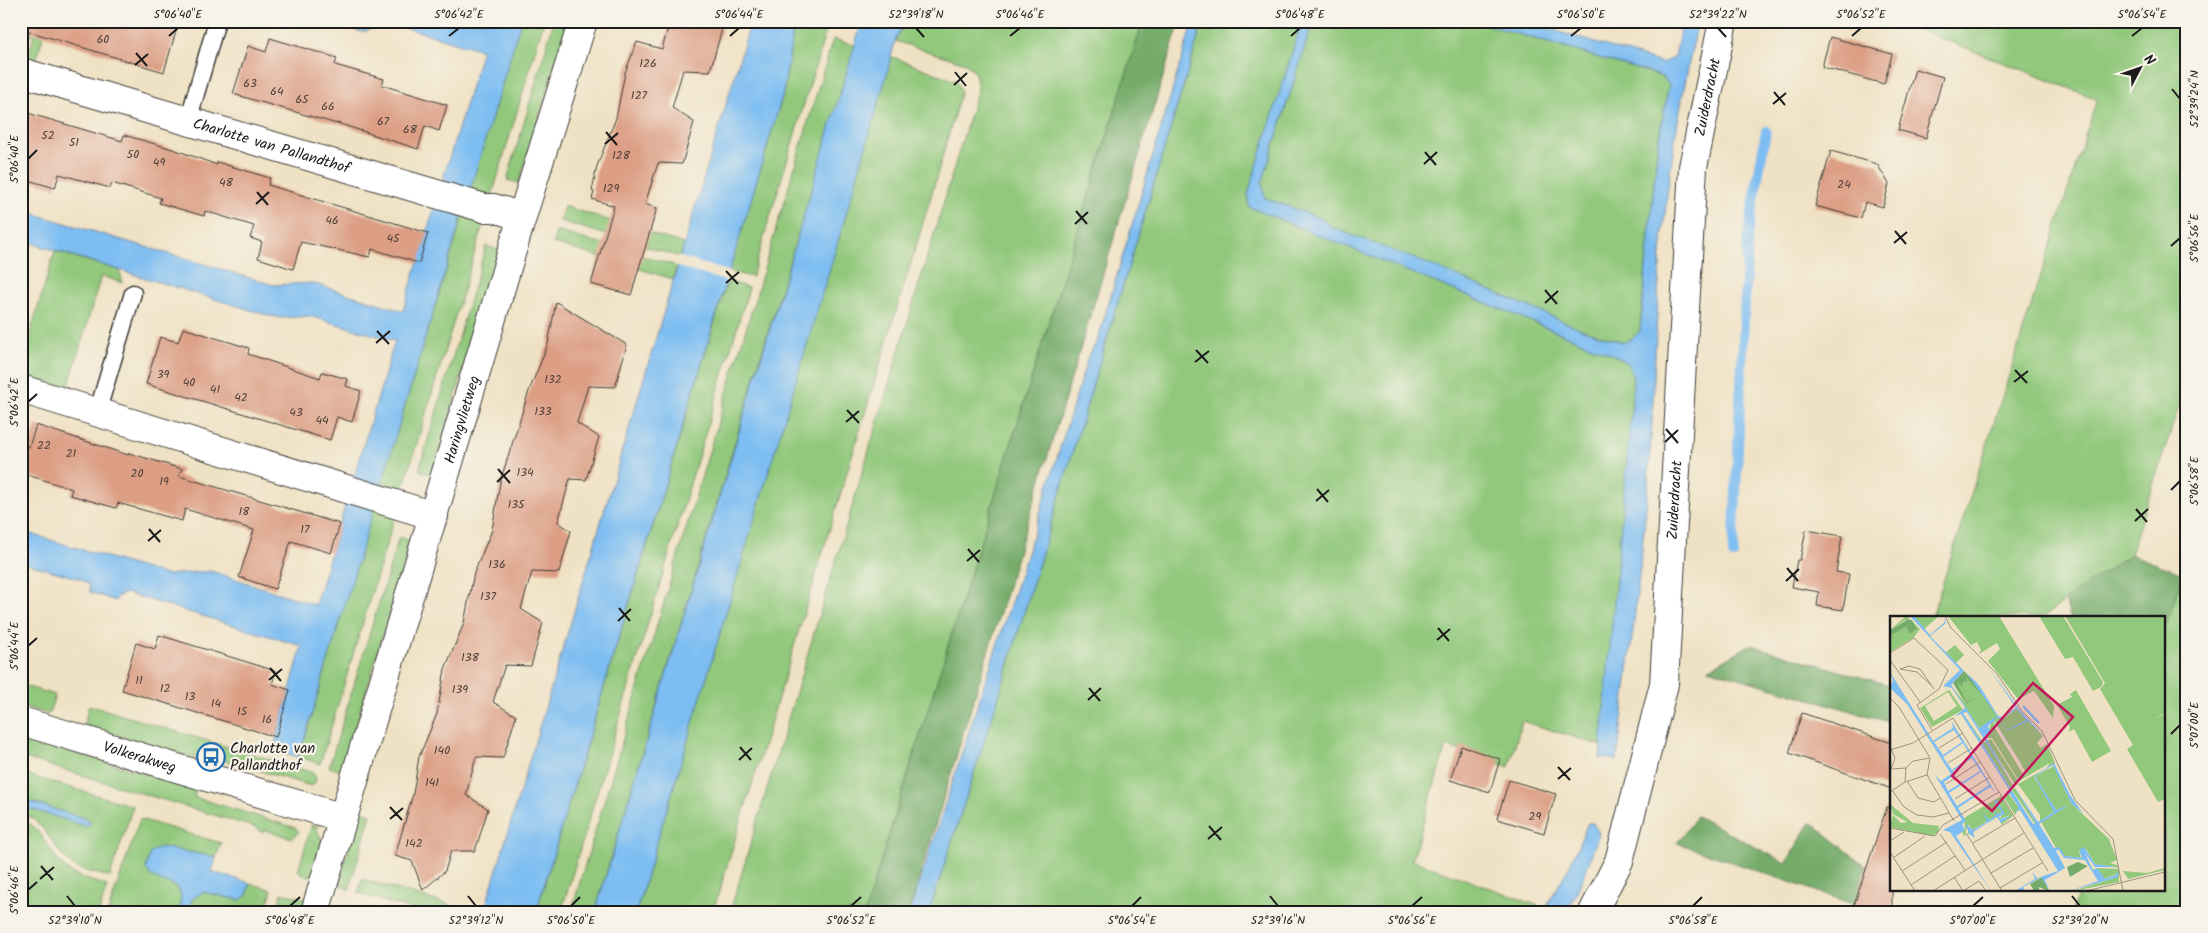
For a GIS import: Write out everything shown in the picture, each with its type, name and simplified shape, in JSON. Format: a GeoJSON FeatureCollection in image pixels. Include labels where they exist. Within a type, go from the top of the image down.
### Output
{"type":"FeatureCollection","features":[{"type":"Feature","properties":{"kind":"street","name":"Haringvlietweg"},"geometry":{"type":"LineString","coordinates":[[315,912],[522,217],[583,21]]}},
{"type":"Feature","properties":{"kind":"street","name":"Zuiderdracht"},"geometry":{"type":"LineString","coordinates":[[1593,912],[1619,861],[1664,684],[1694,166],[1723,21]]}},
{"type":"Feature","properties":{"kind":"street","name":"Charlotte van Pallandthof"},"geometry":{"type":"LineString","coordinates":[[21,72],[439,195],[484,208],[494,208],[522,217]]}},
{"type":"Feature","properties":{"kind":"street"},"geometry":{"type":"LineString","coordinates":[[21,389],[434,516]]}},
{"type":"Feature","properties":{"kind":"street","name":"Volkerakweg"},"geometry":{"type":"LineString","coordinates":[[21,721],[343,818]]}},
{"type":"Feature","properties":{"kind":"lane"},"geometry":{"type":"LineString","coordinates":[[188,121],[217,21]]}},
{"type":"Feature","properties":{"kind":"lane"},"geometry":{"type":"LineString","coordinates":[[97,412],[133,293]]}},
{"type":"Feature","properties":{"kind":"green space"},"geometry":{"type":"Polygon","coordinates":[[[21,21],[47,23],[36,61],[27,58],[34,36],[21,32],[21,21]]]}},
{"type":"Feature","properties":{"kind":"green space"},"geometry":{"type":"Polygon","coordinates":[[[520,21],[544,21],[491,199],[469,192],[520,21]]]}},
{"type":"Feature","properties":{"kind":"green space"},"geometry":{"type":"Polygon","coordinates":[[[554,21],[568,21],[519,183],[507,180],[554,21]]]}},
{"type":"Feature","properties":{"kind":"green space"},"geometry":{"type":"Polygon","coordinates":[[[795,21],[817,21],[825,34],[752,277],[729,272],[783,94],[795,21]]]}},
{"type":"Feature","properties":{"kind":"green space"},"geometry":{"type":"Polygon","coordinates":[[[905,21],[1143,21],[865,912],[730,912],[978,88],[975,73],[966,63],[895,41],[905,21]]]}},
{"type":"Feature","properties":{"kind":"green space"},"geometry":{"type":"Polygon","coordinates":[[[1143,21],[1180,21],[909,912],[865,912],[1143,21]]]}},
{"type":"Feature","properties":{"kind":"green space"},"geometry":{"type":"Polygon","coordinates":[[[1203,21],[1302,21],[1248,194],[1250,207],[1614,355],[1628,363],[1642,363],[1612,749],[1522,721],[1509,767],[1446,746],[1412,860],[1545,908],[1543,912],[929,912],[997,702],[1203,21]]]}},
{"type":"Feature","properties":{"kind":"green space"},"geometry":{"type":"Polygon","coordinates":[[[1313,21],[1474,21],[1661,76],[1669,85],[1658,142],[1640,331],[1632,339],[1623,342],[1586,331],[1333,228],[1320,218],[1265,198],[1262,183],[1313,21]]]}},
{"type":"Feature","properties":{"kind":"green space"},"geometry":{"type":"Polygon","coordinates":[[[1897,21],[2187,21],[2187,382],[2130,554],[2044,616],[1932,616],[2097,99],[1897,21]]]}},
{"type":"Feature","properties":{"kind":"green space"},"geometry":{"type":"Polygon","coordinates":[[[833,39],[857,46],[771,322],[595,912],[571,912],[833,39]]]}},
{"type":"Feature","properties":{"kind":"green space"},"geometry":{"type":"Polygon","coordinates":[[[890,56],[956,81],[961,91],[930,200],[713,912],[636,912],[886,78],[890,56]]]}},
{"type":"Feature","properties":{"kind":"green space"},"geometry":{"type":"Polygon","coordinates":[[[564,206],[684,244],[680,257],[560,221],[564,206]]]}},
{"type":"Feature","properties":{"kind":"green space"},"geometry":{"type":"Polygon","coordinates":[[[463,215],[484,222],[403,489],[381,483],[463,215]]]}},
{"type":"Feature","properties":{"kind":"green space"},"geometry":{"type":"Polygon","coordinates":[[[556,231],[677,266],[673,279],[553,243],[556,231]]]}},
{"type":"Feature","properties":{"kind":"green space"},"geometry":{"type":"Polygon","coordinates":[[[486,246],[499,250],[432,475],[419,470],[486,246]]]}},
{"type":"Feature","properties":{"kind":"green space"},"geometry":{"type":"Polygon","coordinates":[[[55,251],[119,270],[123,283],[101,276],[68,388],[21,374],[21,363],[55,251]]]}},
{"type":"Feature","properties":{"kind":"green space"},"geometry":{"type":"Polygon","coordinates":[[[727,281],[749,288],[561,912],[536,912],[727,281]]]}},
{"type":"Feature","properties":{"kind":"green space"},"geometry":{"type":"Polygon","coordinates":[[[374,507],[396,513],[320,764],[299,757],[374,507]]]}},
{"type":"Feature","properties":{"kind":"green space"},"geometry":{"type":"Polygon","coordinates":[[[399,537],[411,541],[342,771],[329,767],[399,537]]]}},
{"type":"Feature","properties":{"kind":"green space"},"geometry":{"type":"Polygon","coordinates":[[[2130,554],[2183,574],[2166,626],[2166,616],[2070,616],[2065,600],[2130,554]]]}},
{"type":"Feature","properties":{"kind":"green space"},"geometry":{"type":"Polygon","coordinates":[[[2183,574],[2187,575],[2187,912],[2072,912],[2079,890],[2166,890],[2166,626],[2183,574]]]}},
{"type":"Feature","properties":{"kind":"green space"},"geometry":{"type":"Polygon","coordinates":[[[1750,645],[1890,685],[1890,721],[1889,722],[1708,669],[1750,645]]]}},
{"type":"Feature","properties":{"kind":"green space"},"geometry":{"type":"Polygon","coordinates":[[[21,685],[55,695],[49,714],[21,706],[21,685]]]}},
{"type":"Feature","properties":{"kind":"green space"},"geometry":{"type":"Polygon","coordinates":[[[89,705],[314,773],[316,779],[311,786],[207,755],[205,761],[84,725],[89,705]]]}},
{"type":"Feature","properties":{"kind":"green space"},"geometry":{"type":"Polygon","coordinates":[[[21,737],[196,789],[194,797],[296,828],[299,832],[292,838],[265,830],[263,833],[257,828],[21,757],[21,737]]]}},
{"type":"Feature","properties":{"kind":"green space"},"geometry":{"type":"Polygon","coordinates":[[[21,773],[133,806],[110,877],[74,866],[64,857],[36,822],[21,813],[21,806],[87,826],[90,823],[90,820],[21,799],[21,773]]]}},
{"type":"Feature","properties":{"kind":"green space"},"geometry":{"type":"Polygon","coordinates":[[[361,811],[371,814],[349,890],[342,886],[340,877],[361,811]]]}},
{"type":"Feature","properties":{"kind":"green space"},"geometry":{"type":"Polygon","coordinates":[[[1697,816],[1786,863],[1811,822],[1868,868],[1856,905],[1677,843],[1697,816]]]}},
{"type":"Feature","properties":{"kind":"green space"},"geometry":{"type":"Polygon","coordinates":[[[21,819],[29,823],[41,835],[66,869],[80,877],[107,886],[99,912],[58,912],[56,909],[21,912],[21,819]]]}},
{"type":"Feature","properties":{"kind":"green space"},"geometry":{"type":"Polygon","coordinates":[[[140,819],[221,843],[216,857],[160,847],[152,877],[172,884],[179,891],[181,896],[178,912],[108,912],[140,819]]]}},
{"type":"Feature","properties":{"kind":"green space"},"geometry":{"type":"Polygon","coordinates":[[[312,824],[318,826],[317,830],[325,845],[313,875],[305,876],[298,870],[312,824]]]}},
{"type":"Feature","properties":{"kind":"green space"},"geometry":{"type":"Polygon","coordinates":[[[362,879],[473,912],[419,912],[358,893],[362,879]]]}},
{"type":"Feature","properties":{"kind":"green space"},"geometry":{"type":"Polygon","coordinates":[[[250,883],[272,890],[265,912],[188,912],[192,899],[199,893],[203,892],[240,900],[247,895],[250,883]]]}},
{"type":"Feature","properties":{"kind":"green space"},"geometry":{"type":"Polygon","coordinates":[[[282,893],[307,899],[303,912],[276,912],[282,893]]]}},
{"type":"Feature","properties":{"kind":"water"},"geometry":{"type":"Polygon","coordinates":[[[326,21],[521,21],[299,757],[273,750],[302,646],[126,593],[118,596],[115,601],[90,592],[89,585],[81,579],[21,562],[21,531],[166,575],[211,571],[315,605],[395,341],[310,316],[281,318],[270,316],[21,240],[21,210],[274,285],[312,283],[403,311],[482,50],[393,24],[384,24],[362,32],[326,21]]]}},
{"type":"Feature","properties":{"kind":"water"},"geometry":{"type":"Polygon","coordinates":[[[751,21],[795,21],[783,94],[536,912],[484,912],[751,21]]]}},
{"type":"Feature","properties":{"kind":"water"},"geometry":{"type":"Polygon","coordinates":[[[862,21],[905,21],[895,41],[834,255],[636,912],[595,912],[862,21]]]}},
{"type":"Feature","properties":{"kind":"water"},"geometry":{"type":"Polygon","coordinates":[[[1193,21],[1203,21],[997,702],[929,912],[910,912],[1035,529],[1089,354],[1097,342],[1193,21]]]}},
{"type":"Feature","properties":{"kind":"water"},"geometry":{"type":"Polygon","coordinates":[[[1302,21],[1313,21],[1262,183],[1265,198],[1320,218],[1333,228],[1423,262],[1586,331],[1623,342],[1632,339],[1640,331],[1658,142],[1669,85],[1661,76],[1474,21],[1523,21],[1662,63],[1675,57],[1682,21],[1698,21],[1678,121],[1664,222],[1658,291],[1647,497],[1617,760],[1600,758],[1632,402],[1633,378],[1628,363],[1614,355],[1249,207],[1248,194],[1302,21]]]}},
{"type":"Feature","properties":{"kind":"water"},"geometry":{"type":"Polygon","coordinates":[[[21,799],[90,820],[90,823],[88,827],[21,806],[21,799]]]}},
{"type":"Feature","properties":{"kind":"water"},"geometry":{"type":"Polygon","coordinates":[[[1588,823],[1593,823],[1599,833],[1589,864],[1576,893],[1566,912],[1543,912],[1568,869],[1588,823]]]}},
{"type":"Feature","properties":{"kind":"water"},"geometry":{"type":"Polygon","coordinates":[[[160,847],[216,857],[212,872],[250,883],[247,895],[240,900],[203,892],[192,899],[188,912],[178,912],[181,900],[180,892],[171,884],[151,875],[146,868],[150,853],[160,847]]]}},
{"type":"Feature","properties":{"kind":"pier"},"geometry":{"type":"Polygon","coordinates":[[[677,256],[731,272],[729,282],[674,266],[677,256]]]}},
{"type":"Feature","properties":{"kind":"building"},"geometry":{"type":"Polygon","coordinates":[[[21,21],[179,21],[164,72],[21,29],[21,21]]]}},
{"type":"Feature","properties":{"kind":"building"},"geometry":{"type":"Polygon","coordinates":[[[670,21],[710,21],[722,29],[710,71],[683,70],[672,108],[694,122],[682,164],[658,163],[645,204],[657,208],[631,295],[591,284],[614,206],[592,199],[594,192],[592,191],[597,166],[616,118],[625,73],[637,42],[662,49],[670,21]]]}},
{"type":"Feature","properties":{"kind":"building"},"geometry":{"type":"Polygon","coordinates":[[[1830,37],[1892,54],[1884,84],[1822,67],[1830,37]]]}},
{"type":"Feature","properties":{"kind":"building"},"geometry":{"type":"Polygon","coordinates":[[[270,38],[337,58],[335,65],[384,79],[382,85],[447,105],[439,131],[425,126],[418,149],[337,123],[233,94],[248,46],[266,52],[270,38]]]}},
{"type":"Feature","properties":{"kind":"building"},"geometry":{"type":"Polygon","coordinates":[[[1915,69],[1943,77],[1926,138],[1898,130],[1915,69]]]}},
{"type":"Feature","properties":{"kind":"building"},"geometry":{"type":"Polygon","coordinates":[[[21,111],[122,141],[124,135],[176,150],[217,165],[217,162],[270,178],[268,185],[428,233],[419,263],[372,249],[370,257],[301,242],[293,269],[258,258],[262,242],[250,238],[254,226],[205,211],[204,216],[159,203],[161,198],[112,183],[110,188],[59,174],[55,188],[21,178],[21,111]]]}},
{"type":"Feature","properties":{"kind":"building"},"geometry":{"type":"Polygon","coordinates":[[[1831,151],[1877,164],[1889,184],[1883,207],[1865,202],[1861,218],[1815,206],[1831,151]]]}},
{"type":"Feature","properties":{"kind":"building"},"geometry":{"type":"Polygon","coordinates":[[[556,302],[627,345],[615,387],[588,386],[577,423],[599,437],[586,480],[570,479],[558,522],[571,531],[559,573],[532,572],[521,609],[543,623],[531,666],[505,665],[493,702],[516,716],[503,758],[476,757],[466,795],[488,809],[475,851],[451,851],[445,871],[423,890],[412,861],[395,856],[413,794],[419,757],[437,714],[445,669],[464,623],[474,573],[492,530],[500,482],[529,391],[548,344],[556,302]]]}},
{"type":"Feature","properties":{"kind":"building"},"geometry":{"type":"Polygon","coordinates":[[[183,328],[249,348],[248,354],[320,378],[322,372],[348,379],[346,386],[361,391],[352,422],[337,417],[330,440],[146,384],[160,337],[178,342],[183,328]]]}},
{"type":"Feature","properties":{"kind":"building"},"geometry":{"type":"Polygon","coordinates":[[[36,425],[128,455],[129,453],[182,469],[179,476],[340,524],[331,553],[291,541],[275,589],[239,577],[254,530],[185,509],[182,521],[118,503],[116,508],[70,495],[72,489],[21,473],[21,445],[29,447],[36,425]]]}},
{"type":"Feature","properties":{"kind":"building"},"geometry":{"type":"Polygon","coordinates":[[[1806,530],[1842,536],[1836,572],[1849,574],[1843,610],[1817,606],[1819,592],[1792,587],[1797,560],[1800,560],[1806,530]]]}},
{"type":"Feature","properties":{"kind":"building"},"geometry":{"type":"Polygon","coordinates":[[[159,635],[276,671],[272,684],[290,690],[276,737],[122,690],[136,643],[155,649],[159,635]]]}},
{"type":"Feature","properties":{"kind":"building"},"geometry":{"type":"Polygon","coordinates":[[[1802,713],[1890,742],[1890,788],[1789,753],[1802,713]]]}},
{"type":"Feature","properties":{"kind":"building"},"geometry":{"type":"Polygon","coordinates":[[[1461,746],[1500,759],[1490,792],[1450,780],[1461,746]]]}},
{"type":"Feature","properties":{"kind":"building"},"geometry":{"type":"Polygon","coordinates":[[[1509,780],[1556,794],[1544,833],[1497,819],[1509,780]]]}},
{"type":"Feature","properties":{"kind":"building"},"geometry":{"type":"Polygon","coordinates":[[[1887,807],[1890,808],[1890,890],[1892,890],[1892,912],[1874,912],[1854,905],[1887,807]]]}},
{"type":"Feature","properties":{"kind":"waterway"},"geometry":{"type":"LineString","coordinates":[[1733,555],[1748,236],[1766,131]]}},
{"type":"Feature","properties":{"kind":"place","name":"Charlotte van Pallandthof"},"geometry":{"type":"Point","coordinates":[211,757]}}]}
